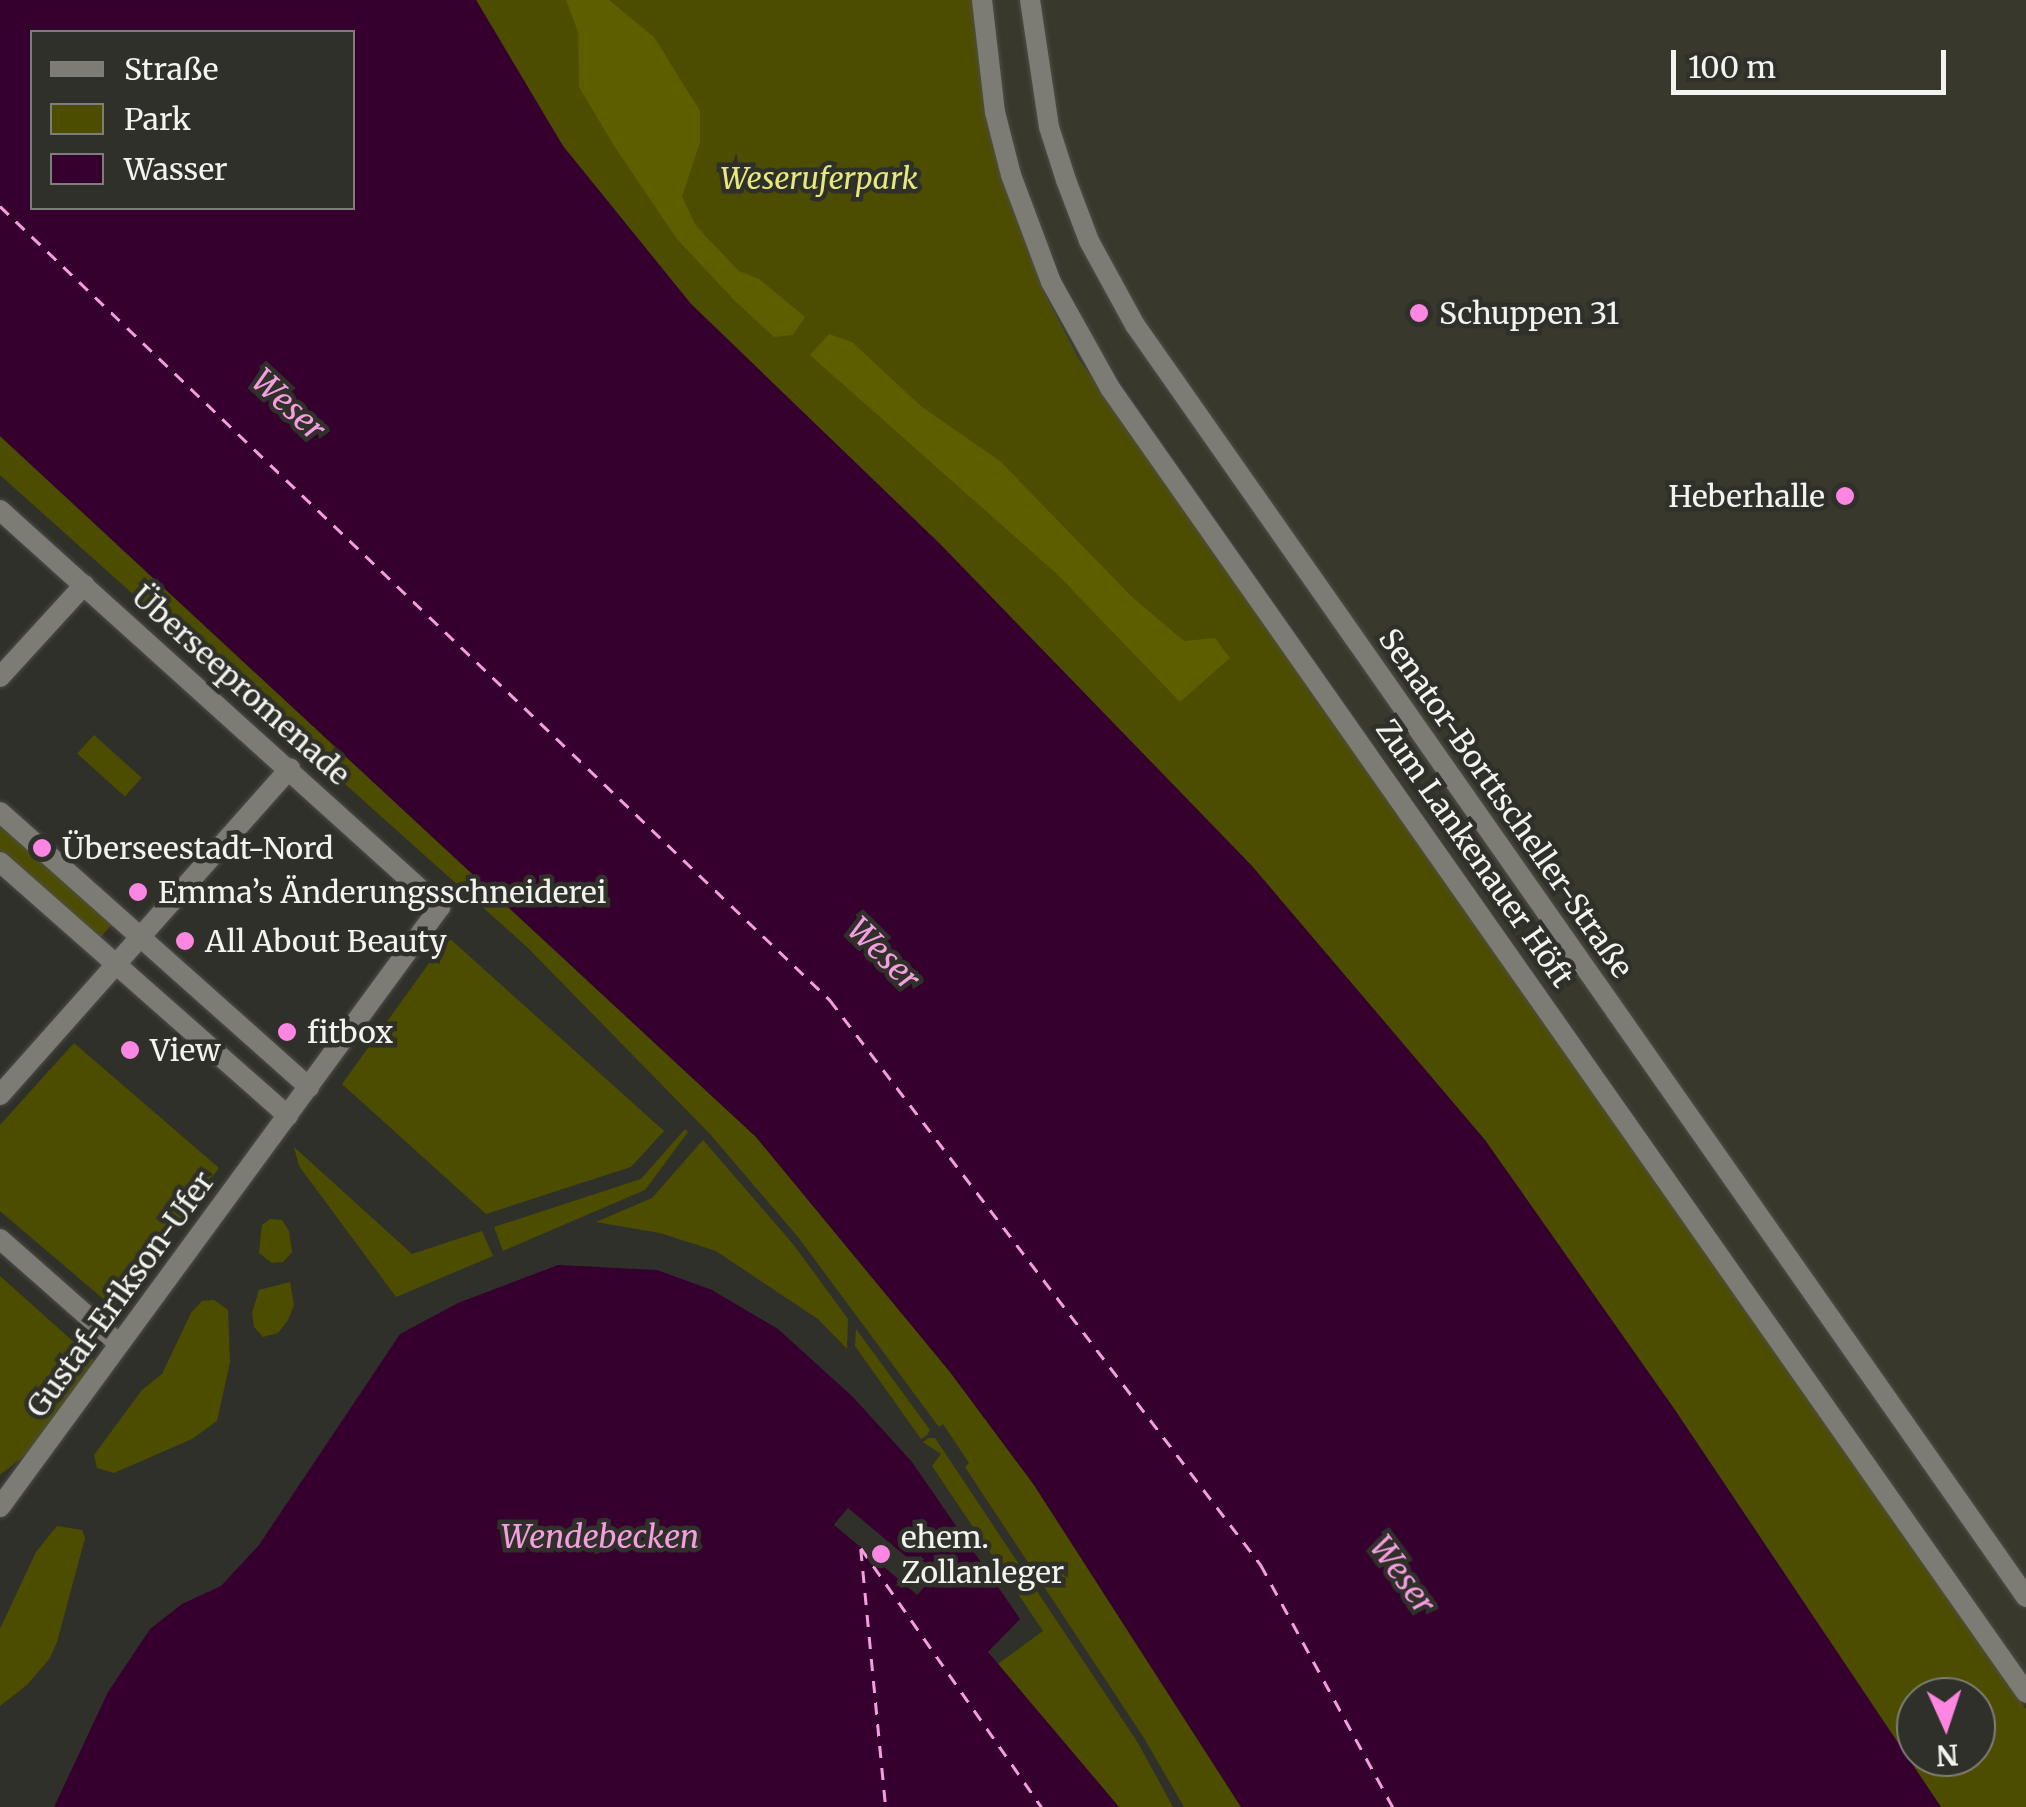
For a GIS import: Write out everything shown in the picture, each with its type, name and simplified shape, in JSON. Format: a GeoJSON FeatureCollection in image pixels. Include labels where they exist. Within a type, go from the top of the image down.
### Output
{"type":"FeatureCollection","features":[{"type":"Feature","properties":{"kind":"street","name":"Zum Lankenauer Höft"},"geometry":{"type":"LineString","coordinates":[[982,0],[995,112],[1011,175],[1051,282],[1110,388],[2026,1693]]}},
{"type":"Feature","properties":{"kind":"street","name":"Senator-Borttscheller-Straße"},"geometry":{"type":"LineString","coordinates":[[1030,0],[1037,67],[1054,144],[1089,241],[1135,325],[2026,1598]]}},
{"type":"Feature","properties":{"kind":"street","name":"Überseepromenade"},"geometry":{"type":"LineString","coordinates":[[0,510],[440,907]]}},
{"type":"Feature","properties":{"kind":"street"},"geometry":{"type":"LineString","coordinates":[[0,677],[84,585]]}},
{"type":"Feature","properties":{"kind":"street"},"geometry":{"type":"LineString","coordinates":[[0,1094],[290,768]]}},
{"type":"Feature","properties":{"kind":"street"},"geometry":{"type":"LineString","coordinates":[[0,812],[309,1088]]}},
{"type":"Feature","properties":{"kind":"street"},"geometry":{"type":"LineString","coordinates":[[0,862],[288,1116]]}},
{"type":"Feature","properties":{"kind":"street","name":"Gustaf-Erikson-Ufer"},"geometry":{"type":"LineString","coordinates":[[0,1508],[440,907]]}},
{"type":"Feature","properties":{"kind":"street"},"geometry":{"type":"LineString","coordinates":[[0,1239],[118,1344]]}},
{"type":"Feature","properties":{"kind":"shaded area"},"geometry":{"type":"Polygon","coordinates":[[[566,0],[609,0],[654,37],[700,111],[700,142],[682,197],[696,226],[739,271],[759,279],[805,317],[793,335],[774,337],[734,300],[677,239],[616,149],[579,87],[578,32],[566,0]]]}},
{"type":"Feature","properties":{"kind":"shaded area"},"geometry":{"type":"Polygon","coordinates":[[[993,0],[2026,0],[2026,1674],[1096,344],[1039,226],[1016,153],[1001,86],[993,0]]]}},
{"type":"Feature","properties":{"kind":"shaded area"},"geometry":{"type":"Polygon","coordinates":[[[829,334],[852,342],[922,407],[1000,461],[1131,596],[1184,641],[1215,638],[1230,658],[1180,702],[1057,574],[810,355],[829,334]]]}},
{"type":"Feature","properties":{"kind":"green space","name":"Weseruferpark"},"geometry":{"type":"Polygon","coordinates":[[[476,0],[972,0],[988,122],[999,165],[1042,288],[1078,358],[2026,1709],[2026,1807],[1941,1807],[1921,1777],[1996,1777],[1996,1677],[1896,1677],[1896,1740],[1675,1410],[1485,1140],[1252,866],[940,544],[691,304],[563,146],[476,0]]]}},
{"type":"Feature","properties":{"kind":"green space"},"geometry":{"type":"Polygon","coordinates":[[[0,436],[756,1137],[950,1372],[1034,1485],[1241,1807],[1184,1807],[1144,1738],[965,1467],[969,1463],[943,1424],[939,1427],[798,1237],[710,1134],[527,947],[0,475],[0,436]]]}},
{"type":"Feature","properties":{"kind":"green space"},"geometry":{"type":"Polygon","coordinates":[[[94,735],[142,778],[125,796],[77,754],[94,735]]]}},
{"type":"Feature","properties":{"kind":"green space"},"geometry":{"type":"Polygon","coordinates":[[[0,820],[114,922],[99,939],[0,851],[0,820]]]}},
{"type":"Feature","properties":{"kind":"green space"},"geometry":{"type":"Polygon","coordinates":[[[448,937],[664,1131],[631,1167],[486,1214],[342,1084],[448,937]]]}},
{"type":"Feature","properties":{"kind":"green space"},"geometry":{"type":"Polygon","coordinates":[[[74,1043],[219,1168],[114,1308],[0,1211],[0,1125],[74,1043]]]}},
{"type":"Feature","properties":{"kind":"green space"},"geometry":{"type":"Polygon","coordinates":[[[685,1129],[688,1132],[645,1190],[503,1251],[494,1227],[641,1179],[685,1129]]]}},
{"type":"Feature","properties":{"kind":"green space"},"geometry":{"type":"Polygon","coordinates":[[[703,1140],[793,1244],[848,1319],[847,1349],[818,1319],[716,1251],[660,1233],[596,1222],[652,1198],[703,1140]]]}},
{"type":"Feature","properties":{"kind":"green space"},"geometry":{"type":"Polygon","coordinates":[[[294,1147],[412,1254],[482,1231],[493,1256],[396,1297],[299,1166],[294,1147]]]}},
{"type":"Feature","properties":{"kind":"green space"},"geometry":{"type":"Polygon","coordinates":[[[270,1219],[282,1220],[289,1231],[292,1252],[283,1262],[272,1263],[259,1253],[262,1225],[270,1219]]]}},
{"type":"Feature","properties":{"kind":"green space"},"geometry":{"type":"Polygon","coordinates":[[[0,1276],[95,1361],[37,1446],[0,1475],[0,1276]]]}},
{"type":"Feature","properties":{"kind":"green space"},"geometry":{"type":"Polygon","coordinates":[[[290,1282],[294,1305],[288,1320],[278,1333],[263,1337],[254,1327],[252,1313],[259,1290],[290,1282]]]}},
{"type":"Feature","properties":{"kind":"green space"},"geometry":{"type":"Polygon","coordinates":[[[214,1300],[228,1310],[230,1362],[217,1421],[192,1439],[114,1473],[97,1468],[94,1455],[142,1390],[162,1374],[191,1313],[202,1301],[214,1300]]]}},
{"type":"Feature","properties":{"kind":"green space"},"geometry":{"type":"Polygon","coordinates":[[[856,1329],[930,1430],[921,1439],[855,1346],[856,1329]]]}},
{"type":"Feature","properties":{"kind":"green space"},"geometry":{"type":"Polygon","coordinates":[[[935,1438],[1138,1743],[1173,1807],[1119,1807],[998,1664],[1043,1631],[932,1466],[941,1454],[923,1442],[935,1438]]]}},
{"type":"Feature","properties":{"kind":"green space"},"geometry":{"type":"Polygon","coordinates":[[[57,1526],[82,1530],[85,1538],[57,1642],[50,1658],[27,1685],[0,1706],[0,1629],[36,1552],[57,1526]]]}},
{"type":"Feature","properties":{"kind":"water","name":"Weser"},"geometry":{"type":"Polygon","coordinates":[[[0,0],[476,0],[563,146],[691,304],[940,544],[1252,866],[1485,1140],[1675,1410],[1896,1740],[1896,1777],[1921,1777],[1941,1807],[1241,1807],[1034,1485],[950,1372],[756,1137],[0,436],[0,0]]]}},
{"type":"Feature","properties":{"kind":"water","name":"Wendebecken"},"geometry":{"type":"Polygon","coordinates":[[[558,1265],[657,1270],[712,1290],[778,1329],[853,1397],[912,1462],[1020,1619],[988,1652],[1119,1807],[54,1807],[108,1692],[150,1629],[182,1604],[221,1586],[259,1545],[400,1334],[458,1303],[558,1265]]]}},
{"type":"Feature","properties":{"kind":"pier"},"geometry":{"type":"Polygon","coordinates":[[[848,1508],[931,1578],[917,1595],[834,1525],[848,1508]]]}},
{"type":"Feature","properties":{"kind":"ferry route"},"geometry":{"type":"LineString","coordinates":[[0,206],[830,1000],[1261,1565],[1393,1807]]}},
{"type":"Feature","properties":{"kind":"ferry route"},"geometry":{"type":"LineString","coordinates":[[861,1548],[1042,1807]]}},
{"type":"Feature","properties":{"kind":"ferry route"},"geometry":{"type":"LineString","coordinates":[[861,1549],[886,1807]]}},
{"type":"Feature","properties":{"kind":"place","name":"Schuppen 31"},"geometry":{"type":"Point","coordinates":[1419,313]}},
{"type":"Feature","properties":{"kind":"place","name":"Heberhalle"},"geometry":{"type":"Point","coordinates":[1845,496]}},
{"type":"Feature","properties":{"kind":"place","name":"Überseestadt-Nord"},"geometry":{"type":"Point","coordinates":[42,848]}},
{"type":"Feature","properties":{"kind":"place","name":"Emma’s Änderungsschneiderei"},"geometry":{"type":"Point","coordinates":[138,892]}},
{"type":"Feature","properties":{"kind":"place","name":"All About Beauty"},"geometry":{"type":"Point","coordinates":[185,941]}},
{"type":"Feature","properties":{"kind":"place","name":"fitbox"},"geometry":{"type":"Point","coordinates":[287,1032]}},
{"type":"Feature","properties":{"kind":"place","name":"View"},"geometry":{"type":"Point","coordinates":[130,1050]}},
{"type":"Feature","properties":{"kind":"place","name":"ehem. Zollanleger"},"geometry":{"type":"Point","coordinates":[881,1554]}}]}
